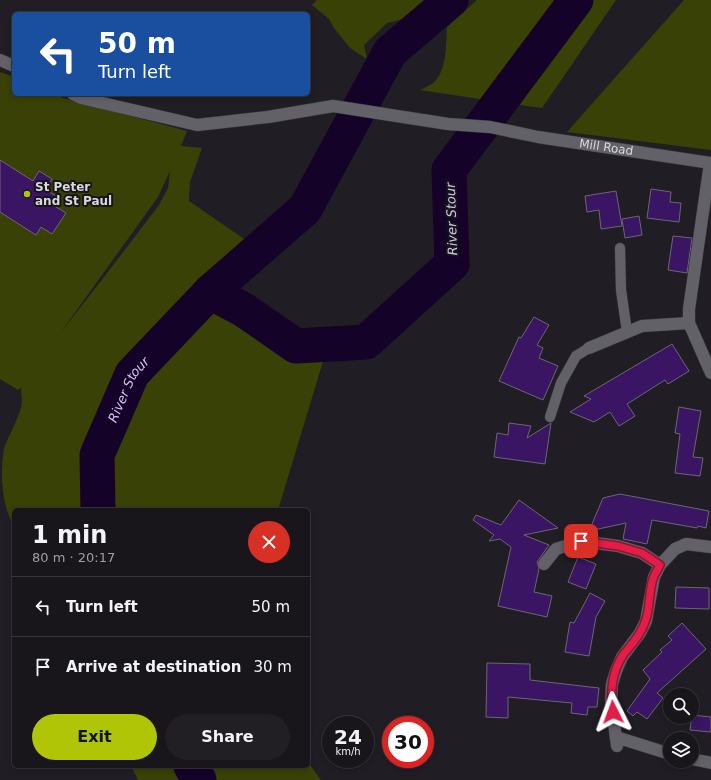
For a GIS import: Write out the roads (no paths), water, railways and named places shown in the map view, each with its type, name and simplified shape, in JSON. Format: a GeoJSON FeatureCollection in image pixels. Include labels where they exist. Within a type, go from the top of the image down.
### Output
{"type":"FeatureCollection","features":[{"type":"Feature","properties":{"kind":"street"},"geometry":{"type":"LineString","coordinates":[[0,60],[12,65]]}},
{"type":"Feature","properties":{"kind":"street","name":"Mill Road"},"geometry":{"type":"LineString","coordinates":[[77,96],[197,125],[268,117],[333,106],[448,124],[503,130],[710,163]]}},
{"type":"Feature","properties":{"kind":"street"},"geometry":{"type":"LineString","coordinates":[[710,163],[689,309],[689,323],[711,373]]}},
{"type":"Feature","properties":{"kind":"street"},"geometry":{"type":"LineString","coordinates":[[589,348],[642,326],[689,323]]}},
{"type":"Feature","properties":{"kind":"street"},"geometry":{"type":"LineString","coordinates":[[544,564],[556,548],[581,541],[618,546],[642,553],[660,565]]}},
{"type":"Feature","properties":{"kind":"street"},"geometry":{"type":"LineString","coordinates":[[663,752],[616,741],[611,700],[612,684],[622,657],[640,633],[646,621],[654,577],[660,565],[675,549],[686,544],[711,547]]}},
{"type":"Feature","properties":{"kind":"street"},"geometry":{"type":"LineString","coordinates":[[699,760],[711,763]]}},
{"type":"Feature","properties":{"kind":"lane"},"geometry":{"type":"LineString","coordinates":[[620,248],[621,290],[627,332]]}},
{"type":"Feature","properties":{"kind":"lane"},"geometry":{"type":"LineString","coordinates":[[550,417],[561,383],[576,356],[589,348]]}},
{"type":"Feature","properties":{"kind":"waterway","name":"River Stour"},"geometry":{"type":"LineString","coordinates":[[98,508],[97,455],[132,374],[210,292],[305,209],[390,52],[451,0]]}},
{"type":"Feature","properties":{"kind":"waterway","name":"River Stour"},"geometry":{"type":"LineString","coordinates":[[210,292],[244,310],[296,346],[366,342],[452,264],[449,170],[576,0]]}},
{"type":"Feature","properties":{"kind":"waterway","name":"River Stour"},"geometry":{"type":"LineString","coordinates":[[192,768],[199,780]]}},
{"type":"Feature","properties":{"kind":"place","name":"St Peter and St Paul"},"geometry":{"type":"Point","coordinates":[27,194]}}]}
